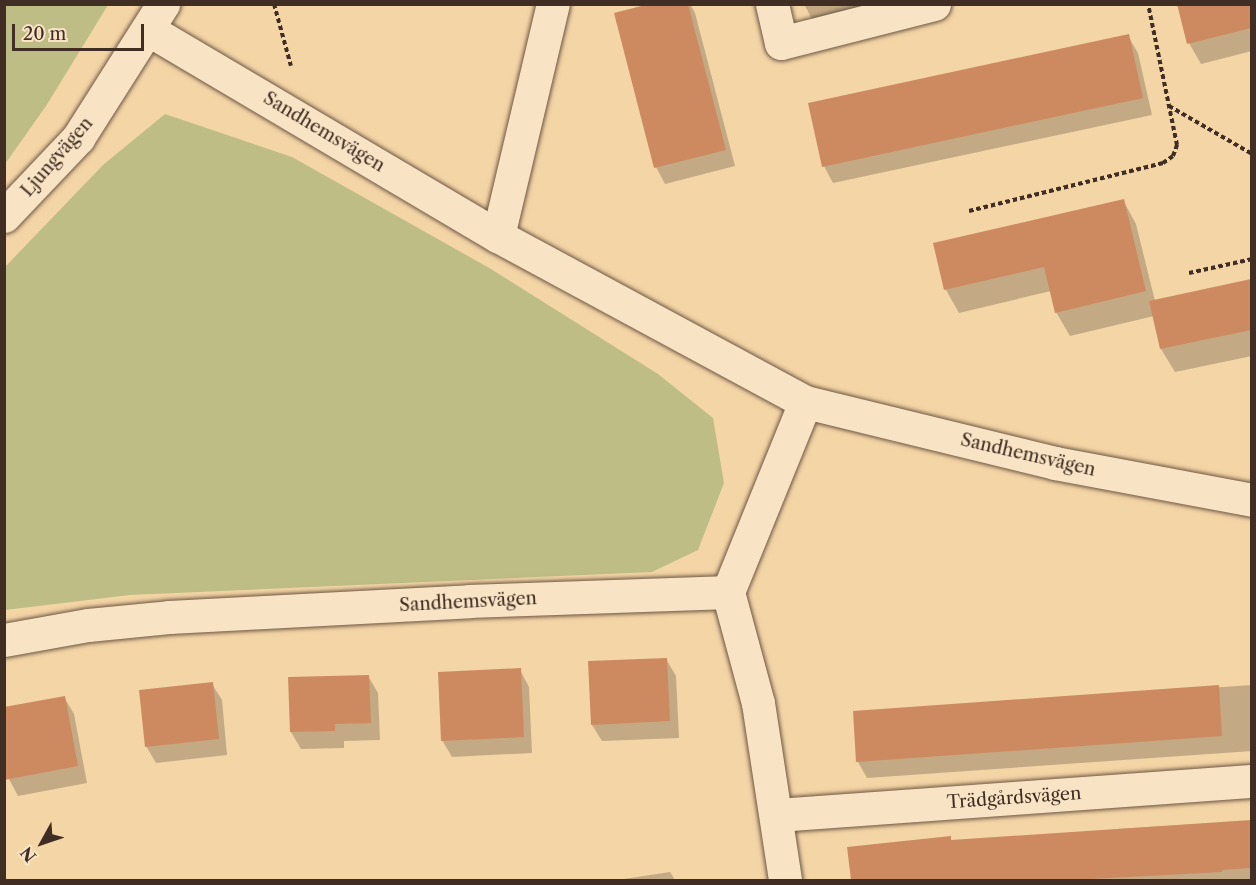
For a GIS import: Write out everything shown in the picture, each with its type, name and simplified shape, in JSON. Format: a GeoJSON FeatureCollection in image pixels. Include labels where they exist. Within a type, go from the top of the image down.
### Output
{"type":"FeatureCollection","features":[{"type":"Feature","properties":{"kind":"street"},"geometry":{"type":"LineString","coordinates":[[498,236],[553,4]]}},
{"type":"Feature","properties":{"kind":"street"},"geometry":{"type":"LineString","coordinates":[[772,4],[781,43],[934,4]]}},
{"type":"Feature","properties":{"kind":"street","name":"Sandhemsvägen"},"geometry":{"type":"LineString","coordinates":[[156,17],[285,108],[498,236],[805,402],[1056,463],[1251,500]]}},
{"type":"Feature","properties":{"kind":"street","name":"Ljungvägen"},"geometry":{"type":"LineString","coordinates":[[4,216],[78,138],[156,17]]}},
{"type":"Feature","properties":{"kind":"street"},"geometry":{"type":"LineString","coordinates":[[785,880],[759,703],[728,592],[805,402]]}},
{"type":"Feature","properties":{"kind":"street","name":"Sandhemsvägen"},"geometry":{"type":"LineString","coordinates":[[4,640],[88,625],[169,617],[470,601],[728,592]]}},
{"type":"Feature","properties":{"kind":"street","name":"Trädgårdsvägen"},"geometry":{"type":"LineString","coordinates":[[776,815],[1251,781]]}},
{"type":"Feature","properties":{"kind":"path"},"geometry":{"type":"LineString","coordinates":[[274,4],[293,73],[285,108]]}},
{"type":"Feature","properties":{"kind":"path"},"geometry":{"type":"LineString","coordinates":[[969,211],[1163,163],[1173,156],[1177,145],[1148,4]]}},
{"type":"Feature","properties":{"kind":"path"},"geometry":{"type":"LineString","coordinates":[[1168,106],[1251,154]]}},
{"type":"Feature","properties":{"kind":"path"},"geometry":{"type":"LineString","coordinates":[[1189,273],[1251,259]]}},
{"type":"Feature","properties":{"kind":"shaded area"},"geometry":{"type":"Polygon","coordinates":[[[5,4],[108,5],[46,106],[5,164],[5,4]]]}},
{"type":"Feature","properties":{"kind":"shaded area"},"geometry":{"type":"Polygon","coordinates":[[[165,114],[292,157],[491,269],[658,374],[713,418],[724,483],[698,550],[652,572],[130,595],[5,610],[5,267],[103,165],[165,114]]]}},
{"type":"Feature","properties":{"kind":"building"},"geometry":{"type":"Polygon","coordinates":[[[649,4],[688,4],[726,150],[654,168],[614,13],[649,4]]]}},
{"type":"Feature","properties":{"kind":"building"},"geometry":{"type":"Polygon","coordinates":[[[1177,4],[1251,4],[1251,28],[1187,44],[1177,4]]]}},
{"type":"Feature","properties":{"kind":"building"},"geometry":{"type":"Polygon","coordinates":[[[1129,34],[1143,98],[822,167],[808,103],[1129,34]]]}},
{"type":"Feature","properties":{"kind":"building"},"geometry":{"type":"Polygon","coordinates":[[[1124,199],[1146,291],[1055,313],[1044,267],[944,290],[933,243],[1124,199]]]}},
{"type":"Feature","properties":{"kind":"building"},"geometry":{"type":"Polygon","coordinates":[[[1251,279],[1251,330],[1160,349],[1149,301],[1251,279]]]}},
{"type":"Feature","properties":{"kind":"building"},"geometry":{"type":"Polygon","coordinates":[[[667,658],[670,721],[591,725],[588,661],[667,658]]]}},
{"type":"Feature","properties":{"kind":"building"},"geometry":{"type":"Polygon","coordinates":[[[521,668],[524,737],[441,741],[438,672],[521,668]]]}},
{"type":"Feature","properties":{"kind":"building"},"geometry":{"type":"Polygon","coordinates":[[[369,675],[371,723],[335,724],[335,731],[290,732],[288,677],[369,675]]]}},
{"type":"Feature","properties":{"kind":"building"},"geometry":{"type":"Polygon","coordinates":[[[213,682],[219,739],[145,747],[139,690],[213,682]]]}},
{"type":"Feature","properties":{"kind":"building"},"geometry":{"type":"Polygon","coordinates":[[[1219,685],[1222,736],[856,762],[853,711],[1219,685]]]}},
{"type":"Feature","properties":{"kind":"building"},"geometry":{"type":"Polygon","coordinates":[[[65,696],[78,766],[4,780],[4,707],[65,696]]]}},
{"type":"Feature","properties":{"kind":"building"},"geometry":{"type":"Polygon","coordinates":[[[1251,820],[1251,868],[1222,870],[1222,872],[1072,880],[851,880],[847,847],[951,836],[951,840],[1251,820]]]}}]}
